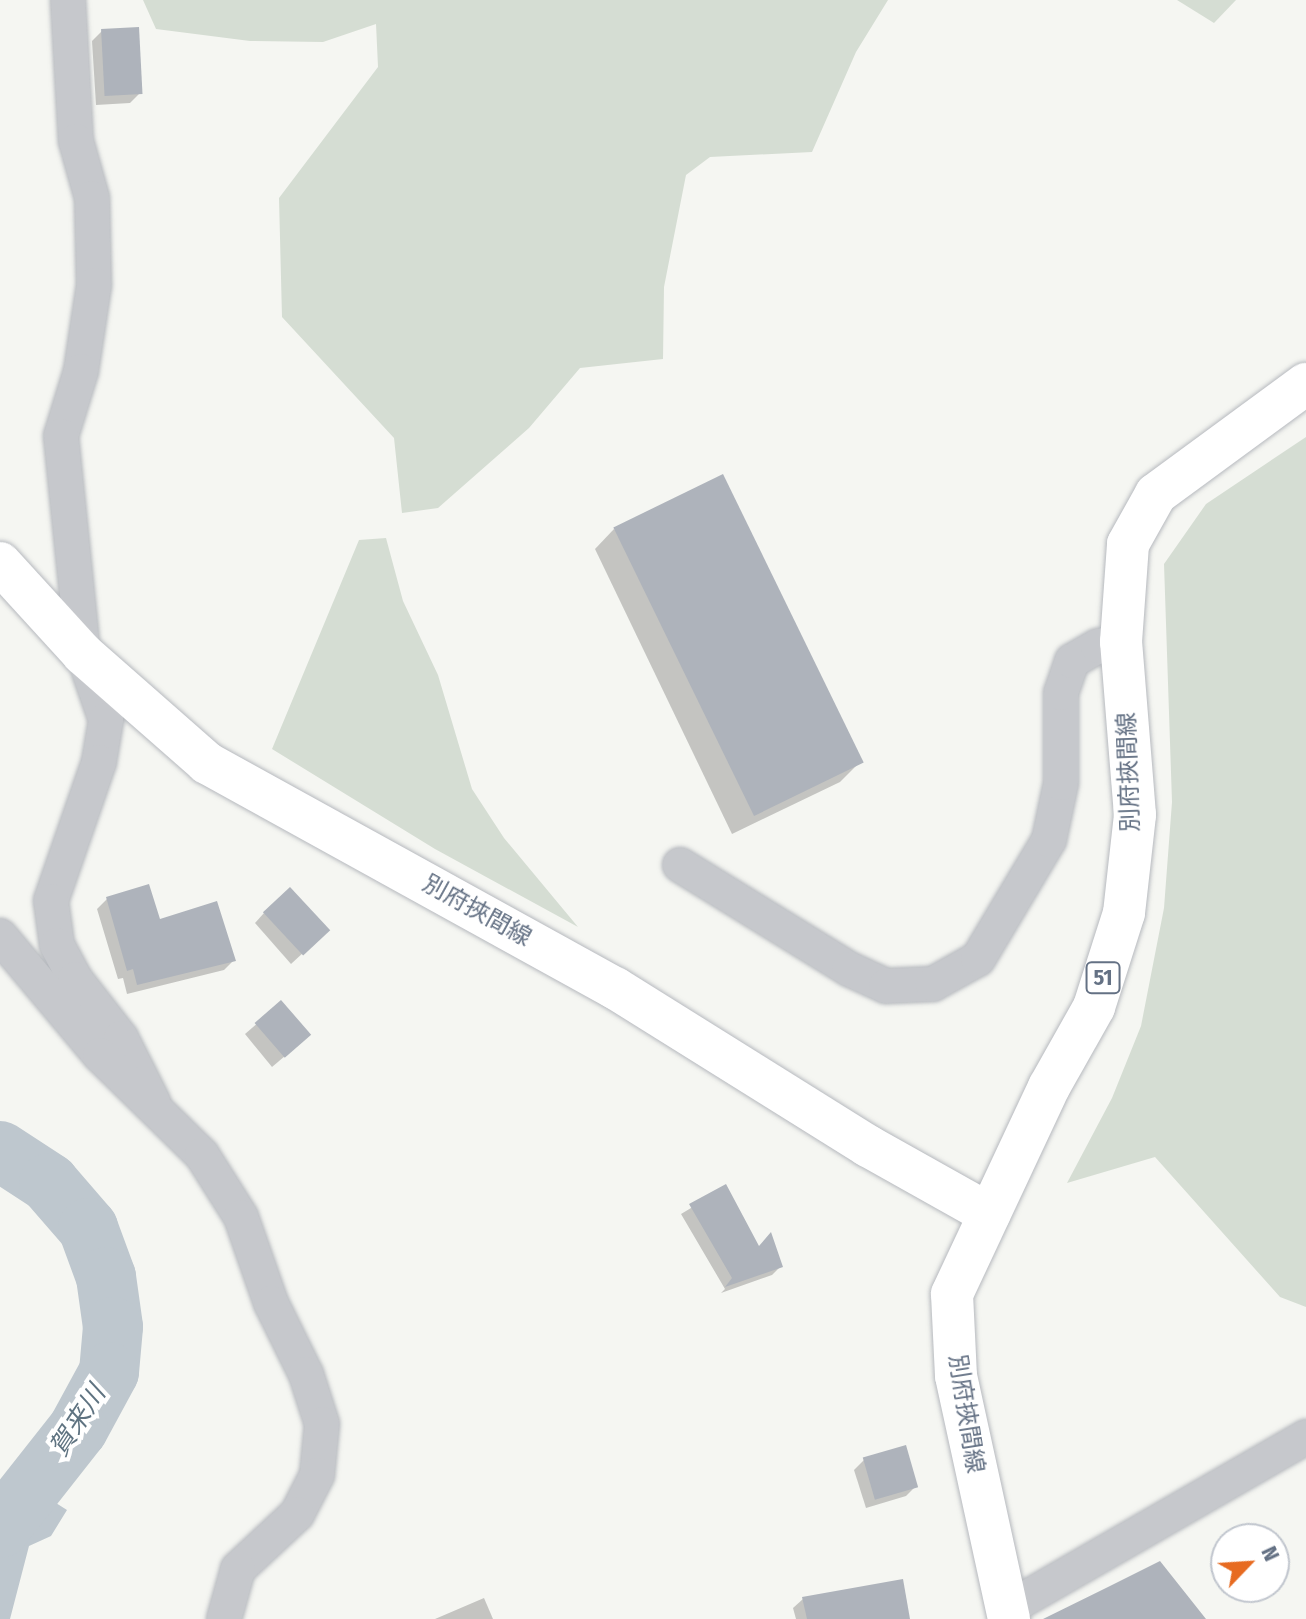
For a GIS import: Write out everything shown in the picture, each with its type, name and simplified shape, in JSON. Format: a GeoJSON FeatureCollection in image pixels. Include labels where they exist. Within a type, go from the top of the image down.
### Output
{"type":"FeatureCollection","features":[{"type":"Feature","properties":{"kind":"main road","name":"別府挾間線"},"geometry":{"type":"LineString","coordinates":[[1008,1614],[956,1376],[952,1294],[1094,1007],[1124,913],[1135,815],[1121,642],[1128,544],[1156,494],[1306,384]]}},
{"type":"Feature","properties":{"kind":"main road","name":"別府挾間線"},"geometry":{"type":"LineString","coordinates":[[0,563],[83,654],[207,763],[615,988],[868,1146],[989,1214]]}},
{"type":"Feature","properties":{"kind":"street"},"geometry":{"type":"LineString","coordinates":[[68,0],[76,141],[92,213],[94,285],[81,371],[61,436],[83,654],[106,720],[99,762],[51,901],[57,945],[75,979],[121,1038],[153,1102]]}},
{"type":"Feature","properties":{"kind":"street"},"geometry":{"type":"LineString","coordinates":[[680,865],[849,969],[886,986],[933,984],[978,959],[1049,840],[1061,783],[1061,693],[1072,661],[1098,646],[1121,642]]}},
{"type":"Feature","properties":{"kind":"street"},"geometry":{"type":"LineString","coordinates":[[0,936],[100,1055],[153,1102],[202,1155],[241,1217],[322,1424],[317,1475],[297,1514],[238,1569],[224,1619]]}},
{"type":"Feature","properties":{"kind":"street"},"geometry":{"type":"LineString","coordinates":[[1008,1614],[1306,1437]]}},
{"type":"Feature","properties":{"kind":"shaded area"},"geometry":{"type":"Polygon","coordinates":[[[143,0],[888,0],[856,52],[812,152],[710,157],[686,175],[664,287],[663,359],[580,368],[529,428],[438,508],[402,513],[394,438],[282,317],[279,198],[378,67],[376,24],[323,42],[250,41],[156,29],[143,0]]]}},
{"type":"Feature","properties":{"kind":"shaded area"},"geometry":{"type":"Polygon","coordinates":[[[1177,0],[1236,0],[1214,23],[1177,0]]]}},
{"type":"Feature","properties":{"kind":"shaded area"},"geometry":{"type":"Polygon","coordinates":[[[1306,437],[1306,1307],[1280,1297],[1155,1157],[1067,1183],[1112,1098],[1141,1026],[1164,908],[1172,802],[1164,564],[1206,504],[1306,437]]]}},
{"type":"Feature","properties":{"kind":"shaded area"},"geometry":{"type":"Polygon","coordinates":[[[386,538],[403,601],[438,675],[472,789],[504,838],[578,927],[435,849],[272,749],[359,540],[386,538]]]}},
{"type":"Feature","properties":{"kind":"shaded area"},"geometry":{"type":"Polygon","coordinates":[[[18,1479],[67,1510],[51,1536],[29,1546],[10,1619],[0,1619],[0,1501],[18,1479]]]}},
{"type":"Feature","properties":{"kind":"building"},"geometry":{"type":"Polygon","coordinates":[[[139,27],[143,94],[105,96],[101,29],[139,27]]]}},
{"type":"Feature","properties":{"kind":"building"},"geometry":{"type":"Polygon","coordinates":[[[723,474],[864,763],[754,816],[613,527],[723,474]]]}},
{"type":"Feature","properties":{"kind":"building"},"geometry":{"type":"Polygon","coordinates":[[[149,884],[160,919],[217,901],[236,961],[137,985],[133,969],[127,971],[106,897],[149,884]]]}},
{"type":"Feature","properties":{"kind":"building"},"geometry":{"type":"Polygon","coordinates":[[[290,887],[330,930],[303,955],[263,912],[290,887]]]}},
{"type":"Feature","properties":{"kind":"building"},"geometry":{"type":"Polygon","coordinates":[[[281,1000],[311,1035],[285,1058],[255,1023],[281,1000]]]}},
{"type":"Feature","properties":{"kind":"building"},"geometry":{"type":"Polygon","coordinates":[[[726,1184],[759,1246],[771,1232],[783,1267],[725,1287],[732,1278],[689,1204],[726,1184]]]}},
{"type":"Feature","properties":{"kind":"building"},"geometry":{"type":"Polygon","coordinates":[[[906,1445],[918,1487],[875,1500],[863,1457],[906,1445]]]}},
{"type":"Feature","properties":{"kind":"building"},"geometry":{"type":"Polygon","coordinates":[[[1160,1561],[1206,1619],[1043,1619],[1108,1587],[1160,1561]]]}},
{"type":"Feature","properties":{"kind":"building"},"geometry":{"type":"Polygon","coordinates":[[[903,1579],[910,1619],[807,1619],[802,1597],[903,1579]]]}},
{"type":"Feature","properties":{"kind":"waterway","name":"賀来川"},"geometry":{"type":"LineString","coordinates":[[0,1151],[49,1183],[88,1228],[106,1277],[113,1327],[109,1372],[78,1429],[0,1528]]}}]}
